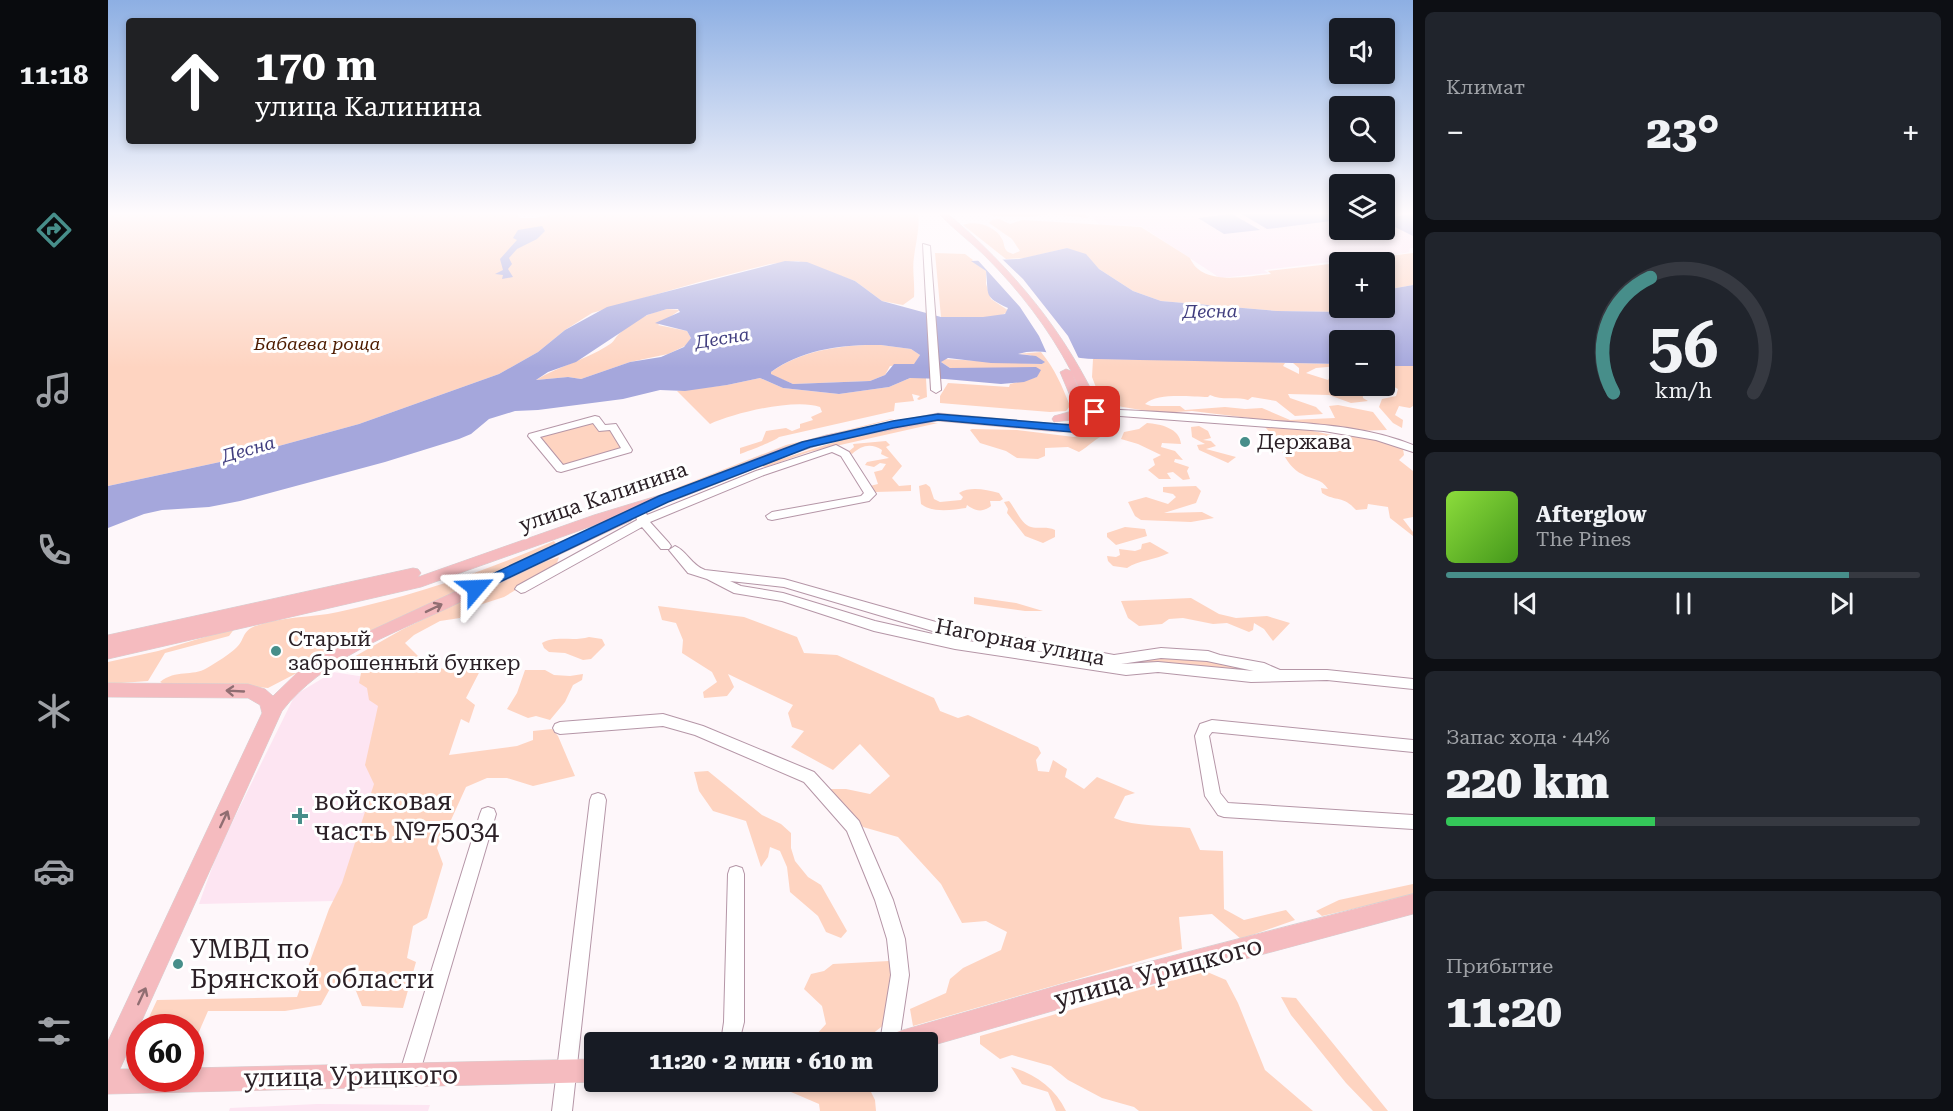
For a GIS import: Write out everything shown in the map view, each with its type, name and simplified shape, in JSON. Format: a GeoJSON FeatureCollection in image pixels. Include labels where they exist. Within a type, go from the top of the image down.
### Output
{"type":"FeatureCollection","features":[{"type":"Feature","properties":{"kind":"main road"},"geometry":{"type":"LineString","coordinates":[[998,264],[1013,278],[1050,324],[1070,358],[1087,406]]}},
{"type":"Feature","properties":{"kind":"main road","name":"улица Калинина"},"geometry":{"type":"LineString","coordinates":[[108,641],[418,572],[594,509],[671,487],[777,445],[887,416],[933,409],[1059,419],[1077,416],[1087,406],[1091,420],[1072,428],[948,417],[893,424],[806,444],[663,499],[589,521],[421,582],[108,653]]}},
{"type":"Feature","properties":{"kind":"main road"},"geometry":{"type":"LineString","coordinates":[[108,1068],[275,707],[286,692],[304,676],[334,658],[556,549],[641,516],[663,499]]}},
{"type":"Feature","properties":{"kind":"main road"},"geometry":{"type":"LineString","coordinates":[[110,693],[229,690],[257,693],[264,696],[271,705],[270,722]]}},
{"type":"Feature","properties":{"kind":"main road","name":"улица Урицкого"},"geometry":{"type":"LineString","coordinates":[[938,1032],[1063,996],[1413,904]]}},
{"type":"Feature","properties":{"kind":"main road","name":"улица Урицкого"},"geometry":{"type":"LineString","coordinates":[[108,1082],[584,1071]]}},
{"type":"Feature","properties":{"kind":"street"},"geometry":{"type":"LineString","coordinates":[[927,264],[936,389]]}},
{"type":"Feature","properties":{"kind":"street"},"geometry":{"type":"LineString","coordinates":[[1087,406],[1309,427],[1393,441],[1413,449]]}},
{"type":"Feature","properties":{"kind":"street"},"geometry":{"type":"LineString","coordinates":[[595,419],[603,429],[612,426],[627,450],[589,461],[561,469],[533,436],[595,419]]}},
{"type":"Feature","properties":{"kind":"street"},"geometry":{"type":"LineString","coordinates":[[521,590],[641,516],[836,448],[844,454],[870,494],[865,499],[772,516]]}},
{"type":"Feature","properties":{"kind":"street"},"geometry":{"type":"LineString","coordinates":[[641,516],[692,570],[738,590],[783,597],[874,626],[955,644],[1126,670],[1158,667],[1251,677],[1327,675],[1413,684]]}},
{"type":"Feature","properties":{"kind":"street"},"geometry":{"type":"LineString","coordinates":[[560,728],[663,720],[698,730],[809,777],[852,826],[884,900],[896,939],[900,975],[891,1032]]}},
{"type":"Feature","properties":{"kind":"street"},"geometry":{"type":"LineString","coordinates":[[1413,746],[1212,726],[1205,728],[1202,736],[1213,796],[1224,810],[1413,822]]}},
{"type":"Feature","properties":{"kind":"street"},"geometry":{"type":"LineString","coordinates":[[561,1111],[598,800]]}},
{"type":"Feature","properties":{"kind":"street"},"geometry":{"type":"LineString","coordinates":[[410,1075],[488,814]]}},
{"type":"Feature","properties":{"kind":"street"},"geometry":{"type":"LineString","coordinates":[[732,1032],[736,874]]}},
{"type":"Feature","properties":{"kind":"shaded area"},"geometry":{"type":"Polygon","coordinates":[[[1198,264],[1315,264],[1264,270],[1268,273],[1220,278],[1198,264]]]}},
{"type":"Feature","properties":{"kind":"shaded area","name":"войсковая часть №75034"},"geometry":{"type":"Polygon","coordinates":[[[333,672],[391,681],[376,781],[346,876],[334,901],[199,904],[218,851],[295,695],[333,672]]]}},
{"type":"Feature","properties":{"kind":"shaded area"},"geometry":{"type":"Polygon","coordinates":[[[317,1104],[430,1105],[428,1111],[229,1111],[230,1108],[317,1104]]]}},
{"type":"Feature","properties":{"kind":"green space","name":"Бабаева роща"},"geometry":{"type":"Polygon","coordinates":[[[108,264],[771,264],[592,313],[565,330],[538,352],[499,374],[359,424],[220,462],[108,486],[108,264]]]}},
{"type":"Feature","properties":{"kind":"green space","name":"Бабаева роща"},"geometry":{"type":"Polygon","coordinates":[[[806,264],[913,264],[914,297],[903,305],[882,301],[855,281],[806,264]]]}},
{"type":"Feature","properties":{"kind":"green space"},"geometry":{"type":"Polygon","coordinates":[[[936,264],[976,264],[986,271],[986,284],[991,299],[1009,311],[986,318],[941,317],[936,264]]]}},
{"type":"Feature","properties":{"kind":"green space"},"geometry":{"type":"Polygon","coordinates":[[[1094,264],[1194,264],[1204,273],[1226,278],[1271,274],[1268,271],[1329,264],[1329,312],[1277,311],[1161,301],[1133,291],[1094,264]]]}},
{"type":"Feature","properties":{"kind":"green space"},"geometry":{"type":"Polygon","coordinates":[[[1395,264],[1413,264],[1413,285],[1395,288],[1395,264]]]}},
{"type":"Feature","properties":{"kind":"green space"},"geometry":{"type":"Polygon","coordinates":[[[667,309],[680,310],[658,325],[687,331],[691,338],[687,345],[668,354],[630,362],[581,379],[568,377],[536,380],[607,346],[618,334],[636,321],[667,309]]]}},
{"type":"Feature","properties":{"kind":"green space"},"geometry":{"type":"Polygon","coordinates":[[[881,345],[911,349],[920,355],[915,364],[890,366],[885,375],[870,381],[793,384],[771,375],[771,372],[783,364],[809,354],[838,347],[881,345]]]}},
{"type":"Feature","properties":{"kind":"green space"},"geometry":{"type":"Polygon","coordinates":[[[1041,352],[1054,371],[1070,406],[1066,411],[1050,412],[940,403],[940,396],[948,383],[1009,387],[1010,384],[1037,377],[1040,369],[950,368],[941,362],[943,359],[1042,364],[1044,362],[1030,355],[1017,354],[1041,352]]]}},
{"type":"Feature","properties":{"kind":"green space"},"geometry":{"type":"Polygon","coordinates":[[[1093,359],[1260,361],[1285,363],[1283,366],[1299,374],[1299,368],[1293,363],[1329,364],[1329,367],[1316,368],[1306,373],[1328,380],[1329,378],[1329,395],[1288,394],[1290,398],[1316,407],[1323,414],[1295,416],[1276,401],[1252,397],[1248,400],[1219,398],[1210,395],[1208,397],[1166,397],[1151,400],[1145,404],[1180,406],[1185,410],[1225,407],[1262,408],[1290,420],[1335,418],[1329,406],[1338,405],[1373,412],[1387,430],[1355,431],[1192,411],[1159,413],[1117,406],[1104,400],[1092,377],[1093,359]]]}},
{"type":"Feature","properties":{"kind":"green space"},"geometry":{"type":"Polygon","coordinates":[[[1395,366],[1413,366],[1413,406],[1410,408],[1399,406],[1395,415],[1403,420],[1402,428],[1393,423],[1379,407],[1382,399],[1396,396],[1398,389],[1395,387],[1395,366]]]}},
{"type":"Feature","properties":{"kind":"green space"},"geometry":{"type":"Polygon","coordinates":[[[760,378],[783,388],[839,394],[889,387],[910,378],[926,378],[927,397],[919,400],[917,399],[920,396],[912,394],[914,401],[895,403],[894,411],[779,437],[740,454],[740,448],[762,441],[766,431],[786,428],[792,431],[800,428],[800,424],[813,420],[811,417],[822,412],[820,407],[796,404],[765,408],[734,415],[710,424],[677,391],[727,385],[760,378]]]}},
{"type":"Feature","properties":{"kind":"green space"},"geometry":{"type":"Polygon","coordinates":[[[1332,396],[1363,396],[1368,401],[1351,403],[1332,396]]]}},
{"type":"Feature","properties":{"kind":"green space"},"geometry":{"type":"Polygon","coordinates":[[[595,419],[603,429],[612,426],[627,449],[561,469],[533,436],[595,419]]]}},
{"type":"Feature","properties":{"kind":"green space"},"geometry":{"type":"Polygon","coordinates":[[[894,419],[804,442],[677,490],[666,492],[786,445],[894,419]]]}},
{"type":"Feature","properties":{"kind":"green space"},"geometry":{"type":"Polygon","coordinates":[[[925,423],[938,423],[809,452],[766,467],[759,466],[854,436],[925,423]]]}},
{"type":"Feature","properties":{"kind":"green space"},"geometry":{"type":"Polygon","coordinates":[[[1147,423],[1163,426],[1177,434],[1181,444],[1162,443],[1161,447],[1175,451],[1183,460],[1175,459],[1174,462],[1189,467],[1187,471],[1190,479],[1183,480],[1173,472],[1167,473],[1171,479],[1159,479],[1148,470],[1155,465],[1153,459],[1161,455],[1121,439],[1124,432],[1139,429],[1147,423]]]}},
{"type":"Feature","properties":{"kind":"green space"},"geometry":{"type":"Polygon","coordinates":[[[1199,426],[1208,431],[1211,438],[1203,440],[1211,441],[1216,446],[1206,449],[1236,457],[1228,463],[1199,450],[1197,445],[1205,444],[1192,437],[1191,427],[1199,426]]]}},
{"type":"Feature","properties":{"kind":"green space"},"geometry":{"type":"Polygon","coordinates":[[[1265,427],[1303,429],[1347,438],[1352,436],[1387,442],[1403,449],[1404,455],[1399,460],[1413,471],[1413,517],[1403,519],[1413,532],[1413,536],[1390,518],[1388,507],[1368,504],[1367,509],[1356,510],[1343,500],[1322,493],[1321,488],[1328,489],[1325,485],[1293,468],[1283,454],[1283,446],[1265,427]]]}},
{"type":"Feature","properties":{"kind":"green space"},"geometry":{"type":"Polygon","coordinates":[[[970,430],[1017,430],[1074,437],[1096,431],[1104,435],[1079,452],[1068,447],[1045,448],[1045,456],[1038,459],[1017,458],[1006,451],[980,443],[970,430]]]}},
{"type":"Feature","properties":{"kind":"green space"},"geometry":{"type":"Polygon","coordinates":[[[886,441],[890,445],[886,447],[902,466],[892,478],[899,486],[911,485],[911,491],[875,492],[870,486],[878,484],[874,472],[882,470],[886,464],[880,463],[874,467],[865,465],[867,462],[889,458],[881,454],[882,450],[870,446],[863,447],[852,454],[848,452],[854,447],[853,444],[886,441]]]}},
{"type":"Feature","properties":{"kind":"green space"},"geometry":{"type":"Polygon","coordinates":[[[926,484],[930,487],[934,499],[940,502],[961,500],[963,497],[959,493],[974,489],[999,493],[1003,499],[990,501],[991,506],[982,510],[976,510],[967,505],[966,508],[931,509],[921,504],[919,486],[926,484]]]}},
{"type":"Feature","properties":{"kind":"green space"},"geometry":{"type":"Polygon","coordinates":[[[1196,486],[1201,491],[1196,503],[1164,513],[1202,512],[1214,518],[1191,522],[1141,520],[1135,516],[1128,502],[1146,497],[1168,504],[1176,497],[1163,492],[1163,487],[1196,486]]]}},
{"type":"Feature","properties":{"kind":"green space"},"geometry":{"type":"Polygon","coordinates":[[[1009,501],[1028,526],[1055,530],[1055,537],[1043,543],[1025,536],[1007,513],[1008,509],[1004,502],[1009,501]]]}},
{"type":"Feature","properties":{"kind":"green space"},"geometry":{"type":"Polygon","coordinates":[[[1125,527],[1145,529],[1147,536],[1116,545],[1107,537],[1107,533],[1125,527]]]}},
{"type":"Feature","properties":{"kind":"green space"},"geometry":{"type":"Polygon","coordinates":[[[554,541],[556,544],[424,607],[268,688],[166,685],[160,682],[178,674],[207,668],[234,650],[247,631],[263,623],[328,614],[394,599],[475,573],[554,541]]]}},
{"type":"Feature","properties":{"kind":"green space"},"geometry":{"type":"Polygon","coordinates":[[[1150,542],[1169,553],[1127,568],[1113,566],[1108,561],[1107,556],[1120,555],[1119,549],[1135,551],[1141,549],[1142,544],[1150,542]]]}},
{"type":"Feature","properties":{"kind":"green space"},"geometry":{"type":"Polygon","coordinates":[[[559,557],[556,566],[504,597],[464,610],[460,618],[440,621],[414,635],[405,643],[425,663],[456,673],[472,666],[483,665],[466,698],[475,705],[469,723],[461,719],[449,755],[517,746],[533,740],[533,731],[552,729],[558,736],[575,776],[533,786],[507,778],[487,778],[466,787],[451,820],[446,824],[437,848],[443,864],[427,918],[413,926],[407,958],[416,962],[403,1008],[362,1006],[352,981],[332,985],[321,1005],[285,1011],[208,1011],[204,1020],[204,1014],[150,1014],[157,1000],[297,997],[329,909],[342,883],[374,784],[365,765],[378,706],[369,700],[367,688],[359,683],[362,668],[352,658],[403,629],[541,563],[559,557]]]}},
{"type":"Feature","properties":{"kind":"green space"},"geometry":{"type":"Polygon","coordinates":[[[974,597],[1016,603],[1043,611],[1025,611],[974,604],[974,597]]]}},
{"type":"Feature","properties":{"kind":"green space"},"geometry":{"type":"Polygon","coordinates":[[[1191,598],[1219,614],[1236,618],[1267,616],[1290,623],[1273,641],[1264,629],[1254,623],[1253,630],[1249,632],[1227,623],[1213,624],[1183,618],[1169,619],[1162,624],[1139,626],[1128,618],[1121,601],[1191,598]]]}},
{"type":"Feature","properties":{"kind":"green space"},"geometry":{"type":"Polygon","coordinates":[[[658,606],[744,617],[797,637],[804,653],[837,655],[934,698],[940,711],[958,718],[968,715],[1038,747],[1041,753],[1036,760],[1038,771],[1049,772],[1053,760],[1067,769],[1065,777],[1084,789],[1097,777],[1135,793],[1125,796],[1114,818],[1141,824],[1190,828],[1200,850],[1223,851],[1224,909],[1244,920],[1286,910],[1295,920],[1241,939],[1212,914],[1179,917],[1182,949],[913,1026],[910,1009],[946,993],[950,979],[963,968],[1001,950],[1007,932],[986,921],[962,923],[941,884],[898,837],[863,827],[845,811],[830,789],[846,789],[870,794],[890,776],[860,744],[833,770],[791,747],[804,731],[792,727],[788,713],[793,705],[728,674],[734,687],[727,696],[704,698],[703,692],[717,682],[712,672],[682,653],[683,640],[676,623],[662,620],[658,606]]]}},
{"type":"Feature","properties":{"kind":"green space"},"geometry":{"type":"Polygon","coordinates":[[[235,628],[229,636],[165,653],[148,681],[108,684],[108,662],[158,651],[235,628]]]}},
{"type":"Feature","properties":{"kind":"green space"},"geometry":{"type":"Polygon","coordinates":[[[589,637],[602,639],[605,645],[591,659],[583,660],[565,653],[549,652],[542,643],[553,639],[589,637]]]}},
{"type":"Feature","properties":{"kind":"green space"},"geometry":{"type":"Polygon","coordinates":[[[1176,657],[1219,662],[1248,670],[1244,672],[1129,667],[1094,659],[1176,657]]]}},
{"type":"Feature","properties":{"kind":"green space"},"geometry":{"type":"Polygon","coordinates":[[[525,670],[545,670],[554,675],[583,674],[582,680],[573,685],[565,702],[550,720],[536,716],[528,718],[507,709],[517,693],[525,670]]]}},
{"type":"Feature","properties":{"kind":"green space"},"geometry":{"type":"Polygon","coordinates":[[[708,771],[762,815],[781,824],[791,833],[791,848],[795,861],[808,877],[821,885],[847,931],[841,938],[826,932],[818,916],[790,892],[787,867],[780,851],[770,847],[768,857],[761,867],[746,821],[713,811],[699,791],[694,772],[708,771]]]}},
{"type":"Feature","properties":{"kind":"green space"},"geometry":{"type":"Polygon","coordinates":[[[1413,884],[1413,895],[1322,916],[1316,911],[1339,900],[1413,884]]]}},
{"type":"Feature","properties":{"kind":"green space"},"geometry":{"type":"Polygon","coordinates":[[[889,961],[894,969],[885,1024],[875,1032],[819,1032],[826,1024],[822,1006],[804,989],[811,974],[824,971],[833,964],[889,961]]]}},
{"type":"Feature","properties":{"kind":"green space"},"geometry":{"type":"Polygon","coordinates":[[[1205,971],[1226,980],[1238,1003],[1265,1070],[1313,1111],[1139,1111],[1134,1107],[1102,1098],[1068,1080],[1051,1066],[1012,1055],[1000,1059],[980,1044],[980,1036],[1205,971]]]}},
{"type":"Feature","properties":{"kind":"green space"},"geometry":{"type":"Polygon","coordinates":[[[1281,997],[1296,998],[1388,1111],[1373,1111],[1346,1083],[1291,1015],[1281,997]]]}},
{"type":"Feature","properties":{"kind":"green space"},"geometry":{"type":"Polygon","coordinates":[[[1011,1067],[1043,1083],[1056,1095],[1066,1111],[1056,1111],[1048,1092],[1022,1084],[1011,1067]]]}},
{"type":"Feature","properties":{"kind":"green space"},"geometry":{"type":"Polygon","coordinates":[[[791,1092],[871,1092],[875,1100],[876,1111],[820,1111],[819,1104],[791,1092]]]}},
{"type":"Feature","properties":{"kind":"water"},"geometry":{"type":"Polygon","coordinates":[[[501,264],[512,264],[508,269],[513,277],[502,279],[503,275],[495,274],[503,270],[501,264]]]}},
{"type":"Feature","properties":{"kind":"water","name":"Десна"},"geometry":{"type":"Polygon","coordinates":[[[774,264],[812,264],[855,281],[882,301],[941,317],[983,317],[1005,314],[1008,308],[994,301],[988,291],[986,271],[975,264],[1095,264],[1133,291],[1161,301],[1277,311],[1329,312],[1329,318],[1395,318],[1395,288],[1413,285],[1413,366],[1395,366],[1395,330],[1329,330],[1329,364],[1095,359],[1036,351],[1018,354],[1036,356],[1045,362],[1042,364],[991,363],[948,358],[941,362],[950,368],[1036,367],[1041,370],[1037,377],[1024,382],[1001,384],[910,378],[889,387],[839,394],[783,388],[760,378],[685,391],[660,390],[623,399],[515,411],[489,419],[471,434],[459,439],[385,462],[240,501],[144,514],[108,528],[108,486],[220,462],[359,424],[499,374],[538,352],[565,330],[607,307],[774,264]],[[667,309],[647,315],[576,362],[548,372],[536,380],[568,377],[581,379],[630,362],[661,357],[684,347],[691,338],[687,331],[655,323],[680,312],[678,309],[667,309]],[[881,345],[838,347],[796,358],[783,364],[771,374],[793,384],[870,381],[885,375],[894,364],[914,364],[920,355],[911,349],[881,345]]]}},
{"type":"Feature","properties":{"kind":"pier"},"geometry":{"type":"Polygon","coordinates":[[[981,264],[1007,264],[1023,279],[1068,336],[1080,361],[1048,356],[1039,336],[1020,307],[981,264]]]}},
{"type":"Feature","properties":{"kind":"place","name":"Держава"},"geometry":{"type":"Point","coordinates":[1245,442]}},
{"type":"Feature","properties":{"kind":"place","name":"Старый заброшенный бункер"},"geometry":{"type":"Point","coordinates":[276,651]}},
{"type":"Feature","properties":{"kind":"place","name":"войсковая часть №75034"},"geometry":{"type":"Point","coordinates":[300,816]}},
{"type":"Feature","properties":{"kind":"place","name":"УМВД по Брянской области"},"geometry":{"type":"Point","coordinates":[178,964]}},
{"type":"Feature","properties":{"kind":"route"},"geometry":{"type":"LineString","coordinates":[[476,588],[663,499],[806,444],[893,424],[938,417],[961,417],[1033,426],[1072,428],[1083,426],[1095,416],[1095,412]]}}]}
